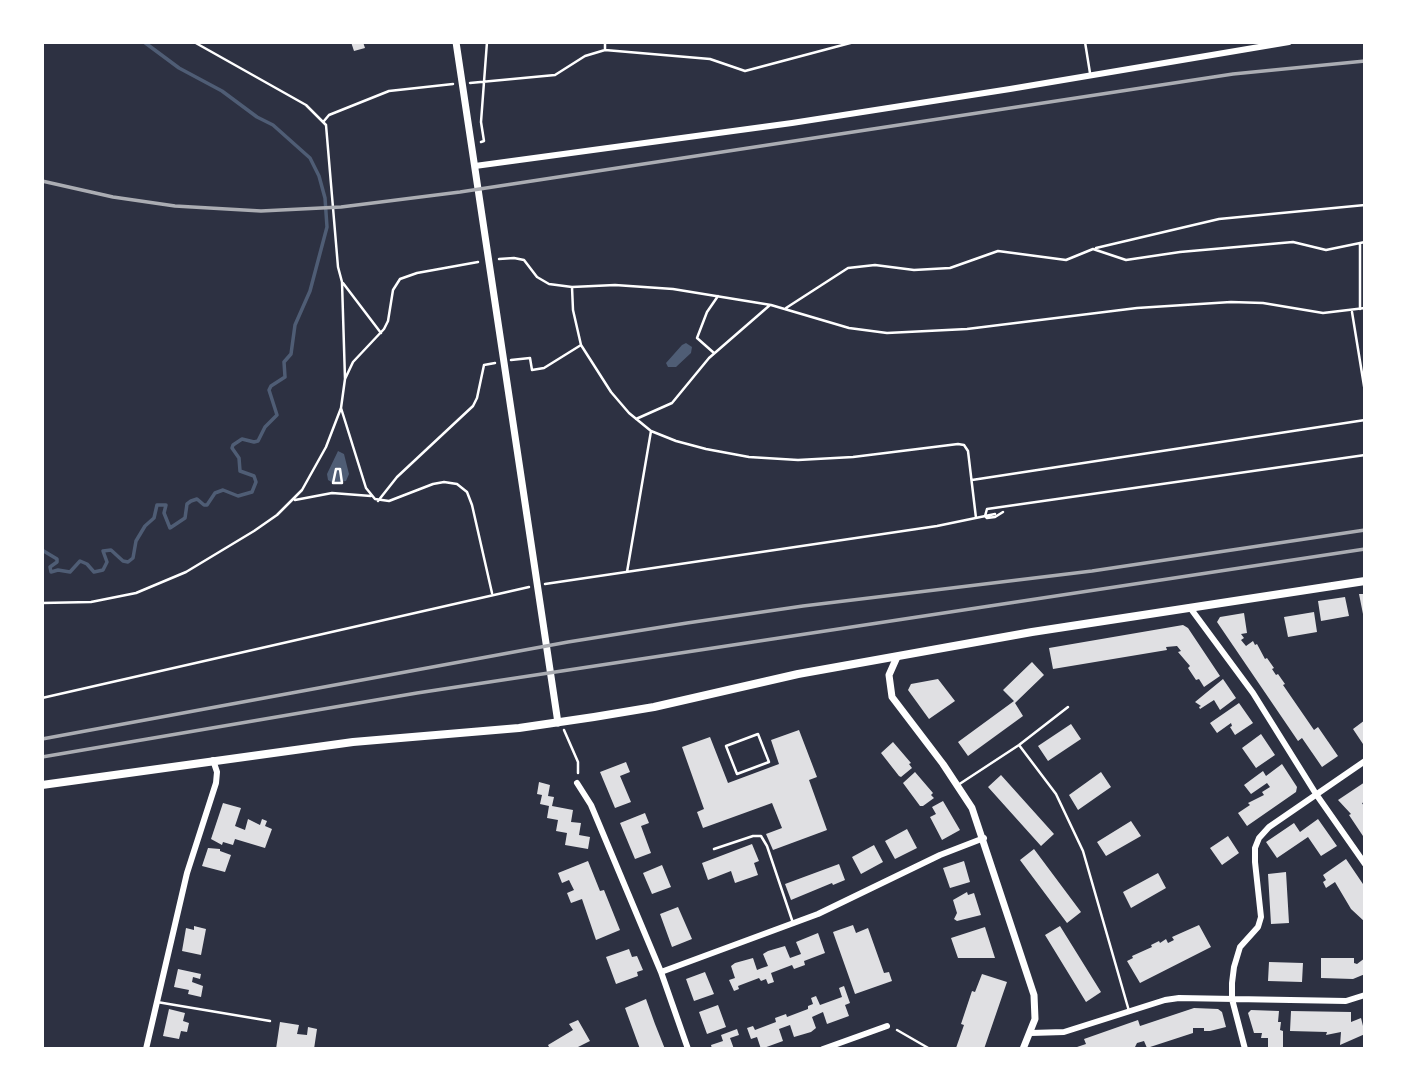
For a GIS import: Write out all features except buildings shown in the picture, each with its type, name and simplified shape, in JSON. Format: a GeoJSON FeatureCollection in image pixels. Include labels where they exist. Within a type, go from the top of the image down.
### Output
{"type":"FeatureCollection","features":[{"type":"Feature","properties":{"kind":"main road"},"geometry":{"type":"LineString","coordinates":[[42,785],[353,742],[558,723],[654,706],[798,674],[1032,632],[1365,581]]}},
{"type":"Feature","properties":{"kind":"street"},"geometry":{"type":"LineString","coordinates":[[456,42],[558,723]]}},
{"type":"Feature","properties":{"kind":"street"},"geometry":{"type":"LineString","coordinates":[[475,166],[793,123],[1289,42]]}},
{"type":"Feature","properties":{"kind":"street"},"geometry":{"type":"LineString","coordinates":[[1191,608],[1253,693],[1365,864]]}},
{"type":"Feature","properties":{"kind":"street"},"geometry":{"type":"LineString","coordinates":[[897,657],[888,675],[892,697],[958,785],[972,808],[984,838],[1034,995],[1035,1019],[1023,1049]]}},
{"type":"Feature","properties":{"kind":"street"},"geometry":{"type":"LineString","coordinates":[[146,1049],[187,873],[216,783],[217,772],[213,760]]}},
{"type":"Feature","properties":{"kind":"street"},"geometry":{"type":"LineString","coordinates":[[1245,1049],[1232,999],[1234,967],[1240,947],[1258,927],[1261,917],[1255,862],[1255,848],[1259,838],[1269,827],[1365,761]]}},
{"type":"Feature","properties":{"kind":"street"},"geometry":{"type":"LineString","coordinates":[[577,783],[592,805],[661,972],[688,1049]]}},
{"type":"Feature","properties":{"kind":"street"},"geometry":{"type":"LineString","coordinates":[[661,972],[818,914],[940,855],[984,838]]}},
{"type":"Feature","properties":{"kind":"street"},"geometry":{"type":"LineString","coordinates":[[1031,1033],[1065,1032],[1179,998],[1346,1001],[1365,995]]}},
{"type":"Feature","properties":{"kind":"street"},"geometry":{"type":"LineString","coordinates":[[823,1049],[887,1026]]}},
{"type":"Feature","properties":{"kind":"lane"},"geometry":{"type":"LineString","coordinates":[[1085,42],[1091,76]]}},
{"type":"Feature","properties":{"kind":"lane"},"geometry":{"type":"LineString","coordinates":[[958,785],[1019,746],[1068,707]]}},
{"type":"Feature","properties":{"kind":"lane"},"geometry":{"type":"LineString","coordinates":[[1019,746],[1056,794],[1078,840],[1094,885],[1129,1011]]}},
{"type":"Feature","properties":{"kind":"lane"},"geometry":{"type":"LineString","coordinates":[[714,849],[753,836],[761,836],[767,846],[793,923]]}},
{"type":"Feature","properties":{"kind":"lane"},"geometry":{"type":"LineString","coordinates":[[157,1002],[270,1021]]}},
{"type":"Feature","properties":{"kind":"path"},"geometry":{"type":"LineString","coordinates":[[42,603],[122,597],[166,582],[238,542],[277,515],[302,490],[322,456],[341,408],[345,379],[342,282],[338,267],[327,130],[324,121],[306,105],[194,42]]}},
{"type":"Feature","properties":{"kind":"path"},"geometry":{"type":"LineString","coordinates":[[484,141],[481,122],[487,42]]}},
{"type":"Feature","properties":{"kind":"path"},"geometry":{"type":"LineString","coordinates":[[605,42],[605,50]]}},
{"type":"Feature","properties":{"kind":"path"},"geometry":{"type":"LineString","coordinates":[[324,121],[329,115],[389,91],[555,75],[586,56],[605,50],[710,59],[746,71],[854,42]]}},
{"type":"Feature","properties":{"kind":"path"},"geometry":{"type":"LineString","coordinates":[[786,308],[848,268],[874,265],[914,271],[950,268],[998,251],[1066,260],[1094,249],[1219,219],[1365,205]]}},
{"type":"Feature","properties":{"kind":"path"},"geometry":{"type":"LineString","coordinates":[[1094,249],[1125,260],[1293,242],[1326,250],[1365,242]]}},
{"type":"Feature","properties":{"kind":"path"},"geometry":{"type":"LineString","coordinates":[[494,260],[520,258],[543,282],[572,287],[615,285],[673,289],[786,308],[849,328],[887,333],[967,329],[1137,308],[1231,302],[1263,303],[1323,313],[1363,309],[1360,243]]}},
{"type":"Feature","properties":{"kind":"path"},"geometry":{"type":"LineString","coordinates":[[345,379],[353,362],[380,334],[388,321],[394,287],[400,279],[482,262]]}},
{"type":"Feature","properties":{"kind":"path"},"geometry":{"type":"LineString","coordinates":[[342,282],[380,334]]}},
{"type":"Feature","properties":{"kind":"path"},"geometry":{"type":"LineString","coordinates":[[572,287],[573,310],[581,345],[611,391],[636,419],[651,431],[706,449],[750,457],[798,460],[964,445],[968,452],[976,518]]}},
{"type":"Feature","properties":{"kind":"path"},"geometry":{"type":"LineString","coordinates":[[714,353],[697,338],[707,312],[718,296]]}},
{"type":"Feature","properties":{"kind":"path"},"geometry":{"type":"LineString","coordinates":[[636,419],[672,403],[714,353],[771,305]]}},
{"type":"Feature","properties":{"kind":"path"},"geometry":{"type":"LineString","coordinates":[[1351,311],[1365,391]]}},
{"type":"Feature","properties":{"kind":"path"},"geometry":{"type":"LineString","coordinates":[[379,501],[397,477],[473,406],[484,365],[530,358],[532,370],[544,368],[581,345]]}},
{"type":"Feature","properties":{"kind":"path"},"geometry":{"type":"LineString","coordinates":[[341,408],[366,488],[371,496],[379,501],[389,501],[439,483],[453,483],[464,489],[472,505],[492,594]]}},
{"type":"Feature","properties":{"kind":"path"},"geometry":{"type":"LineString","coordinates":[[972,480],[1365,420]]}},
{"type":"Feature","properties":{"kind":"path"},"geometry":{"type":"LineString","coordinates":[[627,572],[651,431]]}},
{"type":"Feature","properties":{"kind":"path"},"geometry":{"type":"LineString","coordinates":[[986,516],[987,509],[1365,455]]}},
{"type":"Feature","properties":{"kind":"path"},"geometry":{"type":"LineString","coordinates":[[292,501],[311,495],[332,493],[371,496]]}},
{"type":"Feature","properties":{"kind":"path"},"geometry":{"type":"LineString","coordinates":[[986,516],[995,517],[1003,512]]}},
{"type":"Feature","properties":{"kind":"path"},"geometry":{"type":"LineString","coordinates":[[544,585],[923,528],[995,514]]}},
{"type":"Feature","properties":{"kind":"path"},"geometry":{"type":"LineString","coordinates":[[42,698],[532,587]]}},
{"type":"Feature","properties":{"kind":"path"},"geometry":{"type":"LineString","coordinates":[[558,723],[565,732],[578,762]]}},
{"type":"Feature","properties":{"kind":"path"},"geometry":{"type":"LineString","coordinates":[[758,734],[769,762],[737,774],[726,746],[758,734]]}},
{"type":"Feature","properties":{"kind":"path"},"geometry":{"type":"LineString","coordinates":[[887,1026],[930,1049]]}},
{"type":"Feature","properties":{"kind":"water"},"geometry":{"type":"Polygon","coordinates":[[[686,343],[692,347],[691,353],[676,367],[668,367],[666,363],[686,343]]]}},
{"type":"Feature","properties":{"kind":"water"},"geometry":{"type":"Polygon","coordinates":[[[338,451],[344,454],[349,474],[346,481],[333,483],[328,480],[327,474],[338,451]]]}},
{"type":"Feature","properties":{"kind":"waterway"},"geometry":{"type":"LineString","coordinates":[[42,550],[57,559],[50,567],[51,572],[70,572],[80,561],[94,572],[103,570],[107,562],[103,551],[111,550],[123,561],[128,562],[133,558],[136,541],[145,526],[154,518],[157,505],[166,505],[164,513],[170,528],[185,518],[187,504],[191,501],[197,499],[207,505],[215,493],[223,490],[238,496],[252,492],[256,482],[254,476],[240,471],[239,458],[232,448],[242,439],[258,441],[265,427],[277,415],[269,390],[285,377],[284,362],[291,354],[295,325],[310,291],[327,227],[325,198],[319,176],[310,158],[273,125],[257,117],[222,91],[179,68],[144,42]]}},
{"type":"Feature","properties":{"kind":"railway"},"geometry":{"type":"LineString","coordinates":[[42,181],[113,197],[175,206],[261,211],[341,207],[460,192],[1233,74],[1365,61]]}},
{"type":"Feature","properties":{"kind":"railway"},"geometry":{"type":"LineString","coordinates":[[42,739],[568,642],[687,623],[1092,571],[1365,530]]}},
{"type":"Feature","properties":{"kind":"railway"},"geometry":{"type":"LineString","coordinates":[[42,757],[417,693],[1365,549]]}}]}
